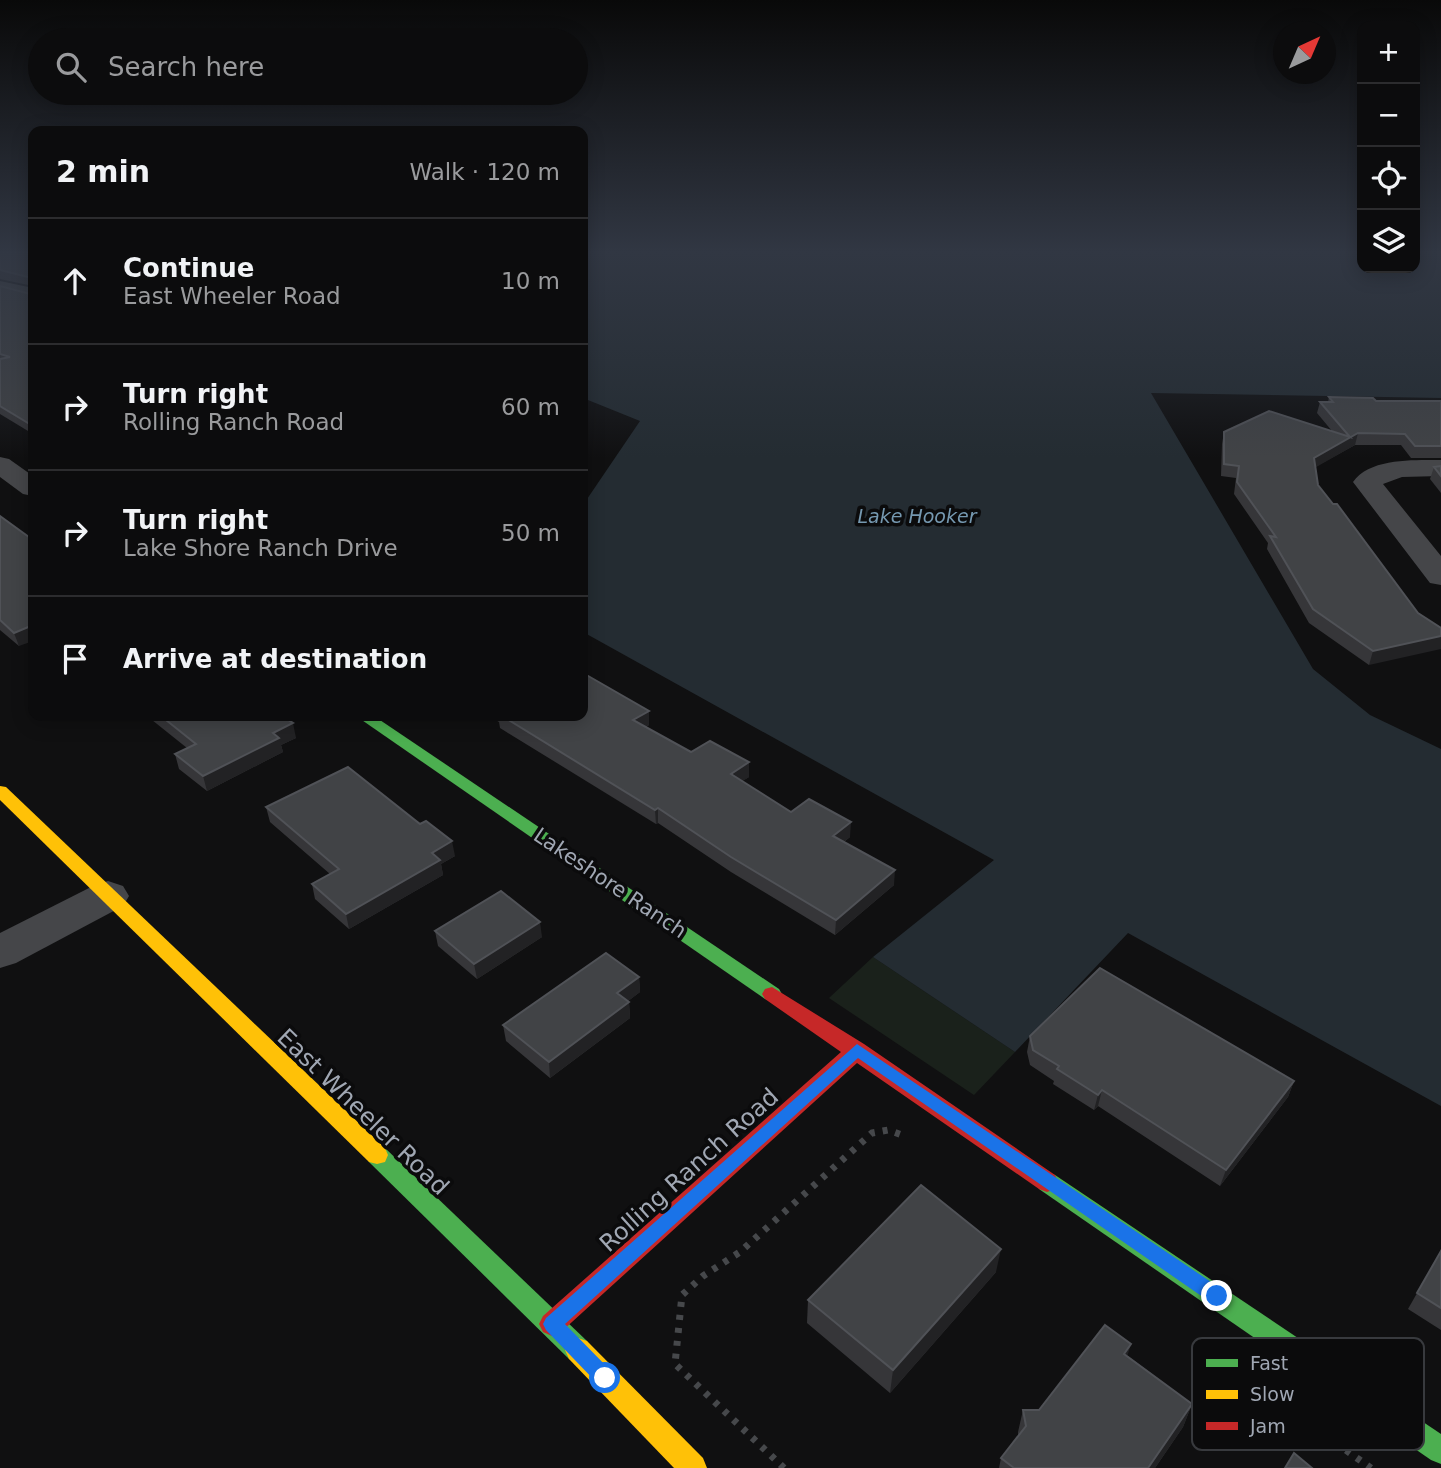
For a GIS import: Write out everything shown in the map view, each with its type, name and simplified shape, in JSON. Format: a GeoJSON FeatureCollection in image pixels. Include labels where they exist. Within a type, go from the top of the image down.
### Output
{"type":"FeatureCollection","features":[{"type":"Feature","properties":{"kind":"street"},"geometry":{"type":"LineString","coordinates":[[0,466],[28,485]]}},
{"type":"Feature","properties":{"kind":"street"},"geometry":{"type":"LineString","coordinates":[[1441,468],[1407,468],[1382,472],[1367,482],[1441,576]]}},
{"type":"Feature","properties":{"kind":"street","name":"Lakeshore Ranch"},"geometry":{"type":"LineString","coordinates":[[370,721],[1277,1338]]}},
{"type":"Feature","properties":{"kind":"street","name":"East Wheeler Road"},"geometry":{"type":"LineString","coordinates":[[0,791],[552,1324],[693,1468]]}},
{"type":"Feature","properties":{"kind":"street"},"geometry":{"type":"LineString","coordinates":[[0,952],[108,896]]}},
{"type":"Feature","properties":{"kind":"street","name":"Rolling Ranch Road"},"geometry":{"type":"LineString","coordinates":[[552,1324],[857,1050]]}},
{"type":"Feature","properties":{"kind":"street","name":"Lakeshore Ranch"},"geometry":{"type":"LineString","coordinates":[[1424,1438],[1441,1450]]}},
{"type":"Feature","properties":{"kind":"path"},"geometry":{"type":"LineString","coordinates":[[784,1468],[676,1364],[682,1295],[702,1276],[740,1252],[872,1133],[888,1130],[908,1138]]}},
{"type":"Feature","properties":{"kind":"path"},"geometry":{"type":"LineString","coordinates":[[1346,1450],[1371,1468]]}},
{"type":"Feature","properties":{"kind":"shaded area"},"geometry":{"type":"Polygon","coordinates":[[[873,957],[1015,1052],[974,1095],[829,998],[873,957]]]}},
{"type":"Feature","properties":{"kind":"water","name":"Lake Hooker"},"geometry":{"type":"Polygon","coordinates":[[[588,321],[1441,321],[1441,398],[1151,393],[1313,669],[1370,715],[1441,749],[1441,1106],[1128,933],[1015,1052],[873,957],[994,860],[588,635],[588,498],[640,421],[588,400],[588,321]]]}},
{"type":"Feature","properties":{"kind":"building"},"geometry":{"type":"Polygon","coordinates":[[[0,321],[28,321],[28,423],[0,406],[0,359],[10,357],[0,354],[0,321]]]}},
{"type":"Feature","properties":{"kind":"building"},"geometry":{"type":"Polygon","coordinates":[[[1329,397],[1373,398],[1376,401],[1441,401],[1441,446],[1415,446],[1405,434],[1358,433],[1314,458],[1318,485],[1333,504],[1337,504],[1418,613],[1441,628],[1441,636],[1373,651],[1313,609],[1270,536],[1276,537],[1237,482],[1239,466],[1224,464],[1224,432],[1269,411],[1350,437],[1320,402],[1333,402],[1329,397]]]}},
{"type":"Feature","properties":{"kind":"building"},"geometry":{"type":"Polygon","coordinates":[[[1441,466],[1441,476],[1434,467],[1441,466]]]}},
{"type":"Feature","properties":{"kind":"building"},"geometry":{"type":"Polygon","coordinates":[[[0,516],[28,536],[28,627],[14,633],[0,620],[0,516]]]}},
{"type":"Feature","properties":{"kind":"building"},"geometry":{"type":"Polygon","coordinates":[[[588,676],[649,711],[633,720],[691,752],[710,741],[749,762],[731,774],[791,812],[809,799],[851,822],[833,836],[895,870],[836,920],[731,857],[658,808],[655,810],[510,721],[588,721],[588,676]]]}},
{"type":"Feature","properties":{"kind":"building"},"geometry":{"type":"Polygon","coordinates":[[[167,721],[293,723],[273,733],[279,738],[203,776],[175,754],[196,744],[167,721]]]}},
{"type":"Feature","properties":{"kind":"building"},"geometry":{"type":"Polygon","coordinates":[[[348,767],[420,824],[426,821],[452,841],[432,853],[440,860],[346,914],[312,884],[339,869],[266,807],[348,767]]]}},
{"type":"Feature","properties":{"kind":"building"},"geometry":{"type":"Polygon","coordinates":[[[501,891],[540,922],[474,964],[435,931],[501,891]]]}},
{"type":"Feature","properties":{"kind":"building"},"geometry":{"type":"Polygon","coordinates":[[[606,953],[639,977],[617,993],[629,1002],[549,1062],[503,1025],[606,953]]]}},
{"type":"Feature","properties":{"kind":"building"},"geometry":{"type":"Polygon","coordinates":[[[1100,968],[1294,1081],[1226,1170],[1102,1090],[1098,1095],[1033,1050],[1030,1036],[1100,968]]]}},
{"type":"Feature","properties":{"kind":"building"},"geometry":{"type":"Polygon","coordinates":[[[921,1185],[1001,1249],[893,1370],[808,1300],[921,1185]]]}},
{"type":"Feature","properties":{"kind":"building"},"geometry":{"type":"Polygon","coordinates":[[[1441,1251],[1441,1308],[1417,1293],[1441,1251]]]}},
{"type":"Feature","properties":{"kind":"building"},"geometry":{"type":"Polygon","coordinates":[[[1105,1325],[1131,1344],[1124,1354],[1192,1404],[1148,1468],[1014,1468],[1001,1458],[1026,1426],[1023,1410],[1039,1410],[1105,1325]]]}},
{"type":"Feature","properties":{"kind":"building"},"geometry":{"type":"Polygon","coordinates":[[[1294,1453],[1312,1468],[1285,1468],[1294,1453]]]}},
{"type":"Feature","properties":{"kind":"traffic: fast"},"geometry":{"type":"LineString","coordinates":[[371,721],[772,994]]}},
{"type":"Feature","properties":{"kind":"traffic: fast"},"geometry":{"type":"LineString","coordinates":[[377,1155],[578,1350]]}},
{"type":"Feature","properties":{"kind":"traffic: fast"},"geometry":{"type":"LineString","coordinates":[[1047,1182],[1276,1338]]}},
{"type":"Feature","properties":{"kind":"traffic: fast"},"geometry":{"type":"LineString","coordinates":[[1424,1438],[1441,1450]]}},
{"type":"Feature","properties":{"kind":"traffic: slow"},"geometry":{"type":"LineString","coordinates":[[0,791],[377,1155]]}},
{"type":"Feature","properties":{"kind":"traffic: slow"},"geometry":{"type":"LineString","coordinates":[[578,1350],[693,1468]]}},
{"type":"Feature","properties":{"kind":"traffic: jam"},"geometry":{"type":"LineString","coordinates":[[772,994],[1047,1182]]}},
{"type":"Feature","properties":{"kind":"traffic: jam"},"geometry":{"type":"LineString","coordinates":[[552,1324],[857,1050]]}},
{"type":"Feature","properties":{"kind":"route"},"geometry":{"type":"LineString","coordinates":[[605,1378],[552,1324],[857,1050],[1217,1296]]}}]}
